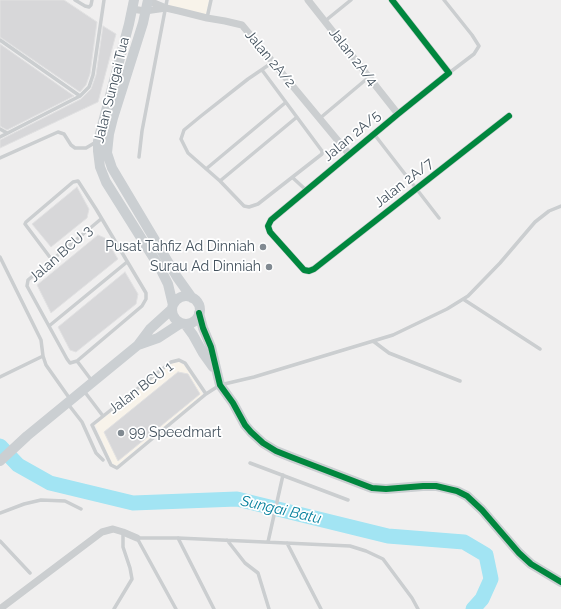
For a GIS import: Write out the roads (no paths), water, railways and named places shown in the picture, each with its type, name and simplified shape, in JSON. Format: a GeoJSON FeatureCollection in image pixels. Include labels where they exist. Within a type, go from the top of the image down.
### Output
{"type":"FeatureCollection","features":[{"type":"Feature","properties":{"kind":"main road","name":"Jalan Sungai Tua"},"geometry":{"type":"LineString","coordinates":[[147,0],[143,22],[113,118],[109,134],[107,153],[116,175],[177,277],[192,298]]}},
{"type":"Feature","properties":{"kind":"main road","name":"Jalan Sungai Tua"},"geometry":{"type":"LineString","coordinates":[[133,5],[98,141],[100,167],[106,182],[160,268],[168,284],[172,307]]}},
{"type":"Feature","properties":{"kind":"main road"},"geometry":{"type":"LineString","coordinates":[[0,461],[27,436],[138,345],[150,329],[172,307],[175,301],[188,296],[196,300],[200,308],[203,328],[210,347],[220,385],[233,403],[240,417],[251,432],[262,443],[291,457],[372,488],[386,489],[436,486],[457,491],[467,496],[482,510],[519,553],[531,564],[561,582]]}},
{"type":"Feature","properties":{"kind":"main road"},"geometry":{"type":"LineString","coordinates":[[172,307],[174,318],[183,324],[193,335],[216,372]]}},
{"type":"Feature","properties":{"kind":"main road"},"geometry":{"type":"LineString","coordinates":[[138,345],[158,338],[183,324],[196,320],[200,313]]}},
{"type":"Feature","properties":{"kind":"street","name":"Jalan 2A/2"},"geometry":{"type":"LineString","coordinates":[[147,0],[167,4],[207,18],[242,26],[349,154]]}},
{"type":"Feature","properties":{"kind":"street","name":"Jalan 2A/4"},"geometry":{"type":"LineString","coordinates":[[308,0],[398,114]]}},
{"type":"Feature","properties":{"kind":"street"},"geometry":{"type":"LineString","coordinates":[[392,0],[449,73]]}},
{"type":"Feature","properties":{"kind":"street","name":"Jalan 2A/2"},"geometry":{"type":"LineString","coordinates":[[133,5],[145,11],[167,4]]}},
{"type":"Feature","properties":{"kind":"street","name":"Jalan 2A/5"},"geometry":{"type":"LineString","coordinates":[[271,220],[349,154],[449,73]]}},
{"type":"Feature","properties":{"kind":"street","name":"Jalan 2A/7"},"geometry":{"type":"LineString","coordinates":[[271,220],[268,226],[270,232],[304,270],[309,271],[509,116]]}},
{"type":"Feature","properties":{"kind":"street"},"geometry":{"type":"LineString","coordinates":[[0,609],[102,532],[113,529],[138,538]]}},
{"type":"Feature","properties":{"kind":"lane"},"geometry":{"type":"LineString","coordinates":[[75,0],[88,7],[92,0]]}},
{"type":"Feature","properties":{"kind":"lane"},"geometry":{"type":"LineString","coordinates":[[0,137],[80,96],[88,87],[93,75],[104,0]]}},
{"type":"Feature","properties":{"kind":"lane"},"geometry":{"type":"LineString","coordinates":[[207,18],[211,0]]}},
{"type":"Feature","properties":{"kind":"lane"},"geometry":{"type":"LineString","coordinates":[[325,21],[351,0]]}},
{"type":"Feature","properties":{"kind":"lane"},"geometry":{"type":"LineString","coordinates":[[444,0],[472,35],[478,46],[474,54],[449,73]]}},
{"type":"Feature","properties":{"kind":"lane"},"geometry":{"type":"LineString","coordinates":[[139,157],[142,131],[167,4]]}},
{"type":"Feature","properties":{"kind":"lane"},"geometry":{"type":"LineString","coordinates":[[0,40],[80,96]]}},
{"type":"Feature","properties":{"kind":"lane"},"geometry":{"type":"LineString","coordinates":[[262,70],[322,151],[322,154],[258,204],[249,207],[244,206],[220,181],[188,153],[181,139],[184,130],[248,79],[272,62]]}},
{"type":"Feature","properties":{"kind":"lane"},"geometry":{"type":"LineString","coordinates":[[319,119],[369,77]]}},
{"type":"Feature","properties":{"kind":"lane"},"geometry":{"type":"LineString","coordinates":[[206,169],[285,103]]}},
{"type":"Feature","properties":{"kind":"lane"},"geometry":{"type":"LineString","coordinates":[[220,181],[297,117]]}},
{"type":"Feature","properties":{"kind":"lane"},"geometry":{"type":"LineString","coordinates":[[0,129],[6,133]]}},
{"type":"Feature","properties":{"kind":"lane"},"geometry":{"type":"LineString","coordinates":[[0,158],[58,132],[64,134],[71,145],[75,148],[86,148],[98,141]]}},
{"type":"Feature","properties":{"kind":"lane"},"geometry":{"type":"LineString","coordinates":[[374,134],[439,218]]}},
{"type":"Feature","properties":{"kind":"lane"},"geometry":{"type":"LineString","coordinates":[[292,178],[306,190]]}},
{"type":"Feature","properties":{"kind":"lane"},"geometry":{"type":"LineString","coordinates":[[52,260],[25,224],[73,182],[78,181],[101,219]]}},
{"type":"Feature","properties":{"kind":"lane"},"geometry":{"type":"LineString","coordinates":[[206,394],[220,385],[393,335],[447,309],[468,296],[535,222],[549,211],[561,206]]}},
{"type":"Feature","properties":{"kind":"lane","name":"Jalan BCU 3"},"geometry":{"type":"LineString","coordinates":[[101,219],[146,293],[146,299],[142,306],[77,361],[70,363],[66,359],[27,286],[28,280],[52,260],[101,219]]}},
{"type":"Feature","properties":{"kind":"lane"},"geometry":{"type":"LineString","coordinates":[[0,256],[41,340],[43,356],[46,364],[82,422],[96,453],[103,460]]}},
{"type":"Feature","properties":{"kind":"lane"},"geometry":{"type":"LineString","coordinates":[[49,326],[127,262]]}},
{"type":"Feature","properties":{"kind":"lane"},"geometry":{"type":"LineString","coordinates":[[463,299],[540,349]]}},
{"type":"Feature","properties":{"kind":"lane"},"geometry":{"type":"LineString","coordinates":[[373,341],[389,353],[460,381]]}},
{"type":"Feature","properties":{"kind":"lane"},"geometry":{"type":"LineString","coordinates":[[0,378],[43,356]]}},
{"type":"Feature","properties":{"kind":"lane","name":"Jalan BCU 1"},"geometry":{"type":"LineString","coordinates":[[179,360],[185,363],[206,394],[117,468],[111,465],[92,425],[171,362],[179,360]]}},
{"type":"Feature","properties":{"kind":"lane"},"geometry":{"type":"LineString","coordinates":[[77,361],[93,382]]}},
{"type":"Feature","properties":{"kind":"lane"},"geometry":{"type":"LineString","coordinates":[[83,390],[103,416]]}},
{"type":"Feature","properties":{"kind":"lane"},"geometry":{"type":"LineString","coordinates":[[250,463],[348,500]]}},
{"type":"Feature","properties":{"kind":"lane"},"geometry":{"type":"LineString","coordinates":[[268,542],[283,475]]}},
{"type":"Feature","properties":{"kind":"lane"},"geometry":{"type":"LineString","coordinates":[[0,513],[24,504],[41,500],[65,501],[81,509]]}},
{"type":"Feature","properties":{"kind":"lane"},"geometry":{"type":"LineString","coordinates":[[114,609],[132,579],[123,547],[123,532]]}},
{"type":"Feature","properties":{"kind":"lane"},"geometry":{"type":"LineString","coordinates":[[176,609],[138,538],[178,538],[350,546],[366,551],[383,559],[412,598],[418,609]]}},
{"type":"Feature","properties":{"kind":"lane"},"geometry":{"type":"LineString","coordinates":[[178,538],[214,609]]}},
{"type":"Feature","properties":{"kind":"lane"},"geometry":{"type":"LineString","coordinates":[[227,540],[246,563],[258,573],[269,609]]}},
{"type":"Feature","properties":{"kind":"lane"},"geometry":{"type":"LineString","coordinates":[[0,541],[30,573]]}},
{"type":"Feature","properties":{"kind":"lane"},"geometry":{"type":"LineString","coordinates":[[287,543],[322,609]]}},
{"type":"Feature","properties":{"kind":"waterway","name":"Sungai Batu"},"geometry":{"type":"LineString","coordinates":[[0,446],[18,465],[50,483],[133,503],[237,499],[388,536],[464,542],[486,555],[491,579],[482,599],[473,609]]}},
{"type":"Feature","properties":{"kind":"place","name":"Pusat Tahfiz Ad Dinniah"},"geometry":{"type":"Point","coordinates":[263,247]}},
{"type":"Feature","properties":{"kind":"place","name":"Surau Ad Dinniah"},"geometry":{"type":"Point","coordinates":[269,267]}},
{"type":"Feature","properties":{"kind":"place","name":"99 Speedmart"},"geometry":{"type":"Point","coordinates":[121,433]}}]}
